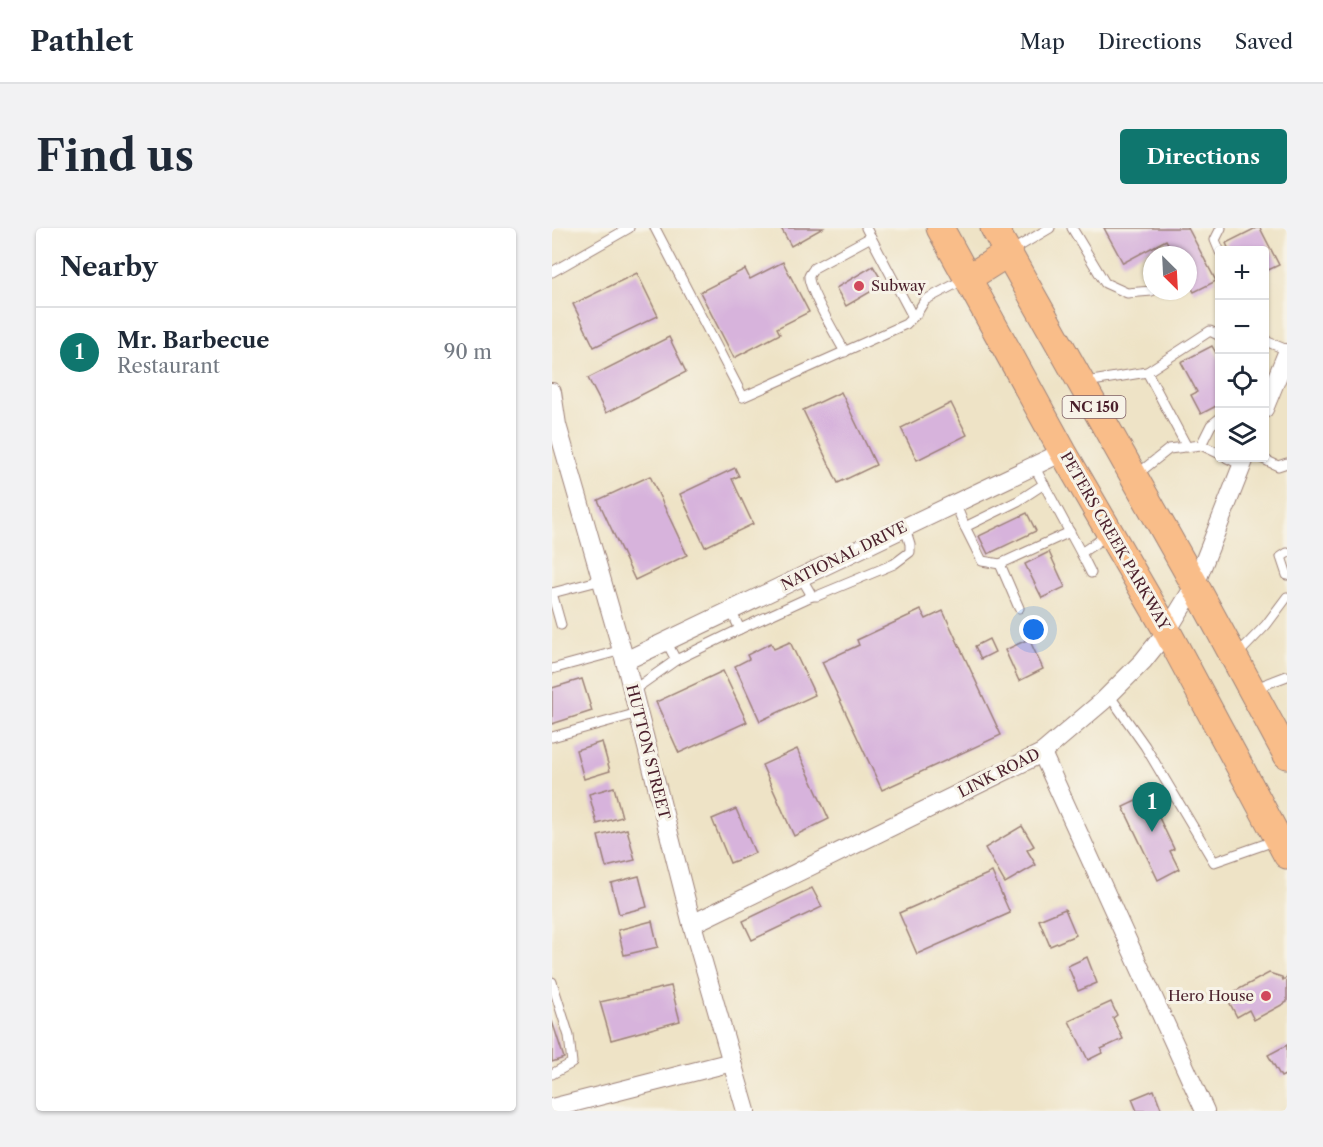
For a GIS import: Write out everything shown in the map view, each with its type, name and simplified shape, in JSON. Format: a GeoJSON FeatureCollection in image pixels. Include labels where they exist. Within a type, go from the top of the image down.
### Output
{"type":"FeatureCollection","features":[{"type":"Feature","properties":{"kind":"main road","name":"PETERS CREEK PARKWAY"},"geometry":{"type":"LineString","coordinates":[[940,228],[1167,632],[1283,847]]}},
{"type":"Feature","properties":{"kind":"main road","name":"NC 150"},"geometry":{"type":"LineString","coordinates":[[994,228],[1195,585],[1287,755]]}},
{"type":"Feature","properties":{"kind":"main road"},"geometry":{"type":"LineString","coordinates":[[968,278],[1008,253]]}},
{"type":"Feature","properties":{"kind":"street"},"geometry":{"type":"LineString","coordinates":[[1264,408],[1287,351]]}},
{"type":"Feature","properties":{"kind":"street","name":"HUTTON STREET"},"geometry":{"type":"LineString","coordinates":[[552,392],[557,444],[602,580],[692,924],[746,1111]]}},
{"type":"Feature","properties":{"kind":"street","name":"NATIONAL DRIVE"},"geometry":{"type":"LineString","coordinates":[[623,655],[666,641],[1064,452]]}},
{"type":"Feature","properties":{"kind":"street","name":"LINK ROAD"},"geometry":{"type":"LineString","coordinates":[[692,924],[1042,753],[1109,695],[1143,661],[1167,632],[1195,585],[1237,462]]}},
{"type":"Feature","properties":{"kind":"street"},"geometry":{"type":"LineString","coordinates":[[1042,753],[1205,1111]]}},
{"type":"Feature","properties":{"kind":"street"},"geometry":{"type":"LineString","coordinates":[[552,1108],[732,1062]]}},
{"type":"Feature","properties":{"kind":"lane"},"geometry":{"type":"LineString","coordinates":[[552,272],[629,228]]}},
{"type":"Feature","properties":{"kind":"lane"},"geometry":{"type":"LineString","coordinates":[[655,228],[743,397],[906,324],[926,300],[968,278]]}},
{"type":"Feature","properties":{"kind":"lane"},"geometry":{"type":"LineString","coordinates":[[1008,253],[1050,228]]}},
{"type":"Feature","properties":{"kind":"lane"},"geometry":{"type":"LineString","coordinates":[[1072,228],[1105,283],[1127,293],[1143,292]]}},
{"type":"Feature","properties":{"kind":"lane"},"geometry":{"type":"LineString","coordinates":[[1218,246],[1215,240],[1221,228]]}},
{"type":"Feature","properties":{"kind":"lane"},"geometry":{"type":"LineString","coordinates":[[845,352],[809,284],[809,276],[814,268],[868,232],[913,317]]}},
{"type":"Feature","properties":{"kind":"lane"},"geometry":{"type":"LineString","coordinates":[[1081,383],[1147,372],[1209,331],[1215,334]]}},
{"type":"Feature","properties":{"kind":"lane"},"geometry":{"type":"LineString","coordinates":[[1269,342],[1287,351]]}},
{"type":"Feature","properties":{"kind":"lane"},"geometry":{"type":"LineString","coordinates":[[1147,372],[1187,447]]}},
{"type":"Feature","properties":{"kind":"lane"},"geometry":{"type":"LineString","coordinates":[[1201,445],[1211,425],[1215,422]]}},
{"type":"Feature","properties":{"kind":"lane"},"geometry":{"type":"LineString","coordinates":[[1134,477],[1169,449],[1201,445],[1215,452]]}},
{"type":"Feature","properties":{"kind":"lane"},"geometry":{"type":"LineString","coordinates":[[1269,462],[1278,466],[1287,463]]}},
{"type":"Feature","properties":{"kind":"lane"},"geometry":{"type":"LineString","coordinates":[[1034,466],[1091,573]]}},
{"type":"Feature","properties":{"kind":"lane"},"geometry":{"type":"LineString","coordinates":[[965,527],[1018,501],[1044,484]]}},
{"type":"Feature","properties":{"kind":"lane"},"geometry":{"type":"LineString","coordinates":[[955,503],[982,561],[1000,564],[1070,532]]}},
{"type":"Feature","properties":{"kind":"lane"},"geometry":{"type":"LineString","coordinates":[[632,691],[676,660],[812,596],[894,564],[910,552],[905,528]]}},
{"type":"Feature","properties":{"kind":"lane"},"geometry":{"type":"LineString","coordinates":[[1081,553],[1110,534]]}},
{"type":"Feature","properties":{"kind":"lane"},"geometry":{"type":"LineString","coordinates":[[1287,553],[1281,557],[1287,574]]}},
{"type":"Feature","properties":{"kind":"lane"},"geometry":{"type":"LineString","coordinates":[[1000,564],[1019,608]]}},
{"type":"Feature","properties":{"kind":"lane"},"geometry":{"type":"LineString","coordinates":[[801,577],[812,596]]}},
{"type":"Feature","properties":{"kind":"lane"},"geometry":{"type":"LineString","coordinates":[[561,625],[552,593],[602,580]]}},
{"type":"Feature","properties":{"kind":"lane"},"geometry":{"type":"LineString","coordinates":[[1234,658],[1266,625],[1287,597]]}},
{"type":"Feature","properties":{"kind":"lane"},"geometry":{"type":"LineString","coordinates":[[731,610],[740,629]]}},
{"type":"Feature","properties":{"kind":"lane"},"geometry":{"type":"LineString","coordinates":[[666,641],[676,660]]}},
{"type":"Feature","properties":{"kind":"lane"},"geometry":{"type":"LineString","coordinates":[[552,669],[623,655]]}},
{"type":"Feature","properties":{"kind":"lane"},"geometry":{"type":"LineString","coordinates":[[1252,690],[1287,676]]}},
{"type":"Feature","properties":{"kind":"lane"},"geometry":{"type":"LineString","coordinates":[[1109,695],[1144,746],[1214,862],[1283,847]]}},
{"type":"Feature","properties":{"kind":"lane"},"geometry":{"type":"LineString","coordinates":[[552,737],[638,713]]}},
{"type":"Feature","properties":{"kind":"lane"},"geometry":{"type":"LineString","coordinates":[[552,982],[554,995],[569,1036],[572,1064],[552,1074]]}},
{"type":"Feature","properties":{"kind":"building"},"geometry":{"type":"Polygon","coordinates":[[[781,228],[823,228],[791,246],[781,228]]]}},
{"type":"Feature","properties":{"kind":"building"},"geometry":{"type":"Polygon","coordinates":[[[1104,228],[1188,228],[1215,282],[1197,290],[1197,246],[1169,246],[1166,240],[1155,246],[1143,246],[1143,252],[1123,263],[1104,228]]]}},
{"type":"Feature","properties":{"kind":"building"},"geometry":{"type":"Polygon","coordinates":[[[1260,228],[1279,265],[1269,270],[1269,246],[1227,246],[1226,243],[1260,228]]]}},
{"type":"Feature","properties":{"kind":"building"},"geometry":{"type":"Polygon","coordinates":[[[783,262],[809,312],[777,328],[780,334],[734,358],[700,292],[745,269],[750,279],[783,262]]]}},
{"type":"Feature","properties":{"kind":"building"},"geometry":{"type":"Polygon","coordinates":[[[873,266],[884,284],[846,306],[836,288],[873,266]]]}},
{"type":"Feature","properties":{"kind":"building"},"geometry":{"type":"Polygon","coordinates":[[[637,273],[658,316],[594,347],[573,304],[637,273]]]}},
{"type":"Feature","properties":{"kind":"building"},"geometry":{"type":"Polygon","coordinates":[[[669,337],[686,372],[606,413],[588,378],[669,337]]]}},
{"type":"Feature","properties":{"kind":"building"},"geometry":{"type":"Polygon","coordinates":[[[1212,346],[1215,351],[1215,407],[1201,414],[1191,395],[1197,392],[1181,362],[1212,346]]]}},
{"type":"Feature","properties":{"kind":"building"},"geometry":{"type":"Polygon","coordinates":[[[841,392],[876,465],[838,483],[803,410],[841,392]]]}},
{"type":"Feature","properties":{"kind":"building"},"geometry":{"type":"Polygon","coordinates":[[[951,403],[967,435],[917,460],[901,428],[951,403]]]}},
{"type":"Feature","properties":{"kind":"building"},"geometry":{"type":"Polygon","coordinates":[[[735,468],[739,476],[732,479],[753,524],[705,547],[680,494],[735,468]]]}},
{"type":"Feature","properties":{"kind":"building"},"geometry":{"type":"Polygon","coordinates":[[[650,476],[687,555],[635,580],[598,500],[650,476]]]}},
{"type":"Feature","properties":{"kind":"building"},"geometry":{"type":"Polygon","coordinates":[[[1027,513],[1036,531],[988,554],[979,536],[1027,513]]]}},
{"type":"Feature","properties":{"kind":"building"},"geometry":{"type":"Polygon","coordinates":[[[1049,552],[1065,587],[1042,598],[1025,564],[1049,552]]]}},
{"type":"Feature","properties":{"kind":"building"},"geometry":{"type":"Polygon","coordinates":[[[921,610],[926,619],[943,611],[1001,735],[882,790],[822,662],[859,645],[857,640],[921,610]]]}},
{"type":"Feature","properties":{"kind":"building"},"geometry":{"type":"Polygon","coordinates":[[[989,639],[995,652],[981,659],[975,646],[989,639]]]}},
{"type":"Feature","properties":{"kind":"building"},"geometry":{"type":"Polygon","coordinates":[[[1029,639],[1043,669],[1019,681],[1005,650],[1029,639]]]}},
{"type":"Feature","properties":{"kind":"building"},"geometry":{"type":"Polygon","coordinates":[[[790,642],[815,695],[760,721],[735,666],[749,659],[747,655],[771,643],[774,649],[790,642]]]}},
{"type":"Feature","properties":{"kind":"building"},"geometry":{"type":"Polygon","coordinates":[[[723,671],[747,722],[679,753],[656,702],[723,671]]]}},
{"type":"Feature","properties":{"kind":"building"},"geometry":{"type":"Polygon","coordinates":[[[582,679],[592,711],[552,724],[552,688],[582,679]]]}},
{"type":"Feature","properties":{"kind":"building"},"geometry":{"type":"Polygon","coordinates":[[[602,742],[610,771],[584,779],[576,750],[602,742]]]}},
{"type":"Feature","properties":{"kind":"building"},"geometry":{"type":"Polygon","coordinates":[[[797,749],[829,819],[794,836],[762,765],[797,749]]]}},
{"type":"Feature","properties":{"kind":"building"},"geometry":{"type":"Polygon","coordinates":[[[614,787],[622,817],[597,824],[589,794],[614,787]]]}},
{"type":"Feature","properties":{"kind":"building"},"geometry":{"type":"Polygon","coordinates":[[[1138,800],[1142,810],[1153,805],[1174,849],[1170,851],[1179,869],[1158,880],[1123,807],[1138,800]]]}},
{"type":"Feature","properties":{"kind":"building"},"geometry":{"type":"Polygon","coordinates":[[[736,809],[755,853],[730,863],[712,819],[736,809]]]}},
{"type":"Feature","properties":{"kind":"building"},"geometry":{"type":"Polygon","coordinates":[[[1022,826],[1034,846],[1027,850],[1036,865],[1005,883],[985,848],[1022,826]]]}},
{"type":"Feature","properties":{"kind":"building"},"geometry":{"type":"Polygon","coordinates":[[[627,829],[635,860],[606,867],[598,836],[627,829]]]}},
{"type":"Feature","properties":{"kind":"building"},"geometry":{"type":"Polygon","coordinates":[[[992,872],[1010,913],[917,954],[899,913],[992,872]]]}},
{"type":"Feature","properties":{"kind":"building"},"geometry":{"type":"Polygon","coordinates":[[[639,876],[647,907],[619,914],[611,883],[639,876]]]}},
{"type":"Feature","properties":{"kind":"building"},"geometry":{"type":"Polygon","coordinates":[[[812,888],[822,907],[752,940],[743,921],[812,888]]]}},
{"type":"Feature","properties":{"kind":"building"},"geometry":{"type":"Polygon","coordinates":[[[1065,909],[1076,935],[1050,946],[1039,920],[1065,909]]]}},
{"type":"Feature","properties":{"kind":"building"},"geometry":{"type":"Polygon","coordinates":[[[652,921],[658,947],[624,955],[618,930],[652,921]]]}},
{"type":"Feature","properties":{"kind":"building"},"geometry":{"type":"Polygon","coordinates":[[[1087,957],[1097,983],[1078,991],[1068,966],[1087,957]]]}},
{"type":"Feature","properties":{"kind":"building"},"geometry":{"type":"Polygon","coordinates":[[[1269,973],[1282,977],[1283,980],[1287,977],[1287,1002],[1254,1020],[1249,1010],[1237,1017],[1226,996],[1269,973]]]}},
{"type":"Feature","properties":{"kind":"building"},"geometry":{"type":"Polygon","coordinates":[[[671,986],[680,1021],[611,1040],[600,1002],[671,986]]]}},
{"type":"Feature","properties":{"kind":"building"},"geometry":{"type":"Polygon","coordinates":[[[1111,1002],[1117,1015],[1113,1018],[1123,1039],[1101,1049],[1102,1053],[1088,1060],[1069,1021],[1111,1002]]]}},
{"type":"Feature","properties":{"kind":"building"},"geometry":{"type":"Polygon","coordinates":[[[552,1021],[564,1058],[552,1062],[552,1021]]]}},
{"type":"Feature","properties":{"kind":"building"},"geometry":{"type":"Polygon","coordinates":[[[1287,1045],[1287,1074],[1281,1077],[1268,1055],[1287,1045]]]}},
{"type":"Feature","properties":{"kind":"building"},"geometry":{"type":"Polygon","coordinates":[[[1154,1090],[1162,1111],[1137,1111],[1132,1099],[1154,1090]]]}},
{"type":"Feature","properties":{"kind":"place","name":"Subway"},"geometry":{"type":"Point","coordinates":[859,286]}},
{"type":"Feature","properties":{"kind":"place","name":"Mr. Barbecue"},"geometry":{"type":"Point","coordinates":[1152,832]}},
{"type":"Feature","properties":{"kind":"place","name":"Hero House"},"geometry":{"type":"Point","coordinates":[1266,996]}}]}
